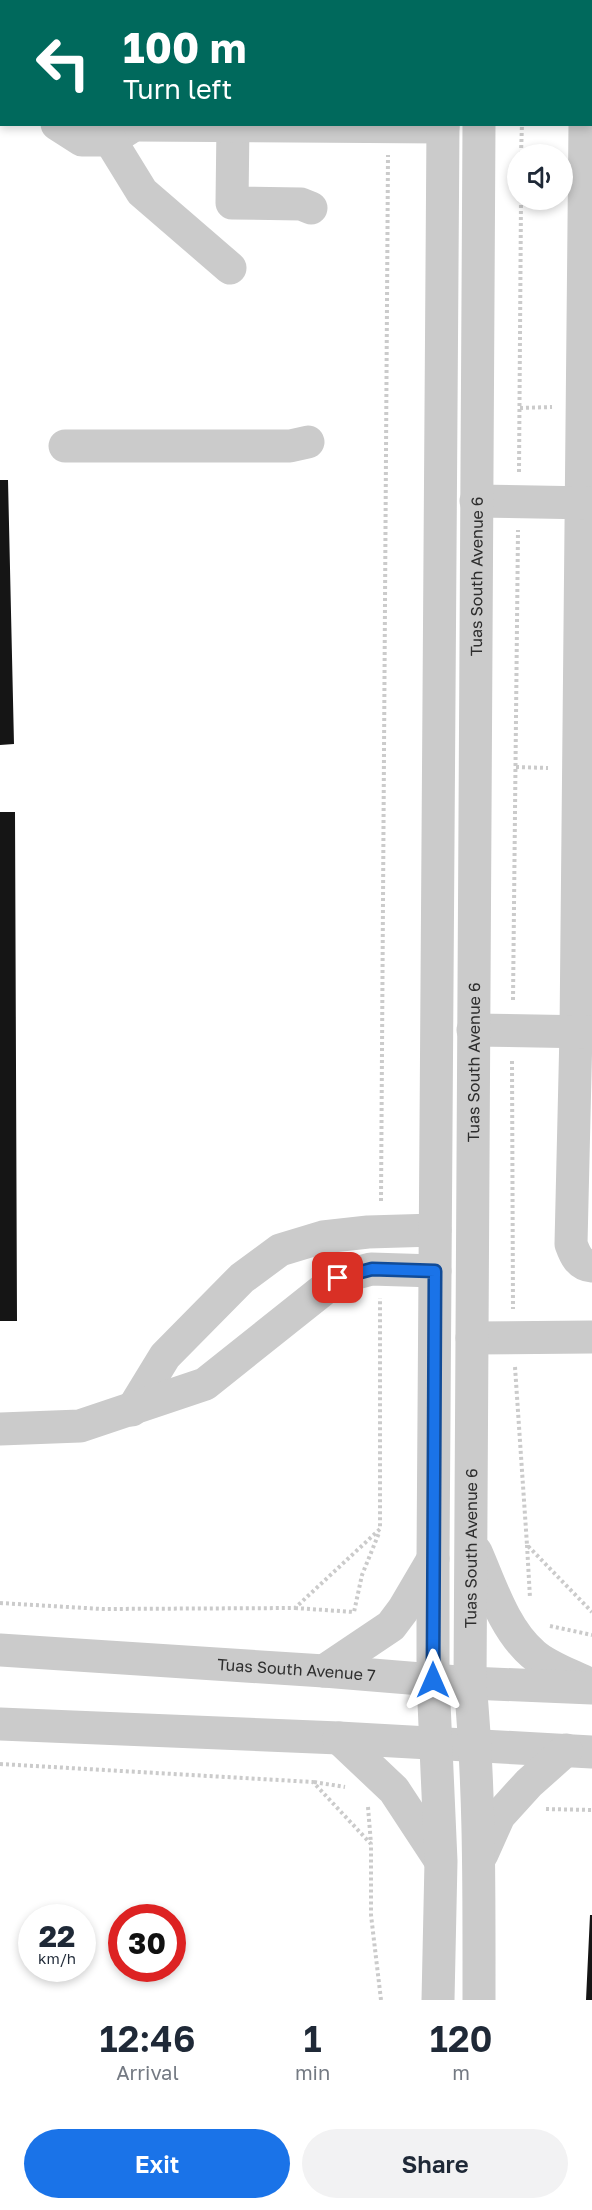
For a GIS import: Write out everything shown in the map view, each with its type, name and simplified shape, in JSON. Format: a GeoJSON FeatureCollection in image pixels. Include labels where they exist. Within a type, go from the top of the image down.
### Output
{"type":"FeatureCollection","features":[{"type":"Feature","properties":{"kind":"street"},"geometry":{"type":"LineString","coordinates":[[60,126],[82,140],[126,130],[212,126]]}},
{"type":"Feature","properties":{"kind":"street"},"geometry":{"type":"LineString","coordinates":[[233,126],[232,203],[302,204],[311,208]]}},
{"type":"Feature","properties":{"kind":"street"},"geometry":{"type":"LineString","coordinates":[[310,126],[443,126],[433,1559],[433,1680],[441,1862],[438,2000]]}},
{"type":"Feature","properties":{"kind":"street","name":"Tuas South Avenue 6"},"geometry":{"type":"LineString","coordinates":[[479,126],[470,1683],[476,1745],[480,1860],[479,2000]]}},
{"type":"Feature","properties":{"kind":"street"},"geometry":{"type":"LineString","coordinates":[[126,130],[142,192],[230,268]]}},
{"type":"Feature","properties":{"kind":"street"},"geometry":{"type":"LineString","coordinates":[[587,139],[584,1032],[571,1244],[577,1259],[592,1266]]}},
{"type":"Feature","properties":{"kind":"street"},"geometry":{"type":"LineString","coordinates":[[65,446],[291,446],[308,441]]}},
{"type":"Feature","properties":{"kind":"street"},"geometry":{"type":"LineString","coordinates":[[476,501],[586,503]]}},
{"type":"Feature","properties":{"kind":"street"},"geometry":{"type":"LineString","coordinates":[[473,1030],[584,1032]]}},
{"type":"Feature","properties":{"kind":"street"},"geometry":{"type":"LineString","coordinates":[[132,1410],[165,1356],[242,1278],[280,1250],[323,1237],[435,1230]]}},
{"type":"Feature","properties":{"kind":"street"},"geometry":{"type":"LineString","coordinates":[[323,1237],[338,1278]]}},
{"type":"Feature","properties":{"kind":"street"},"geometry":{"type":"LineString","coordinates":[[0,1429],[80,1425],[132,1410],[205,1384],[338,1278],[372,1269],[435,1271]]}},
{"type":"Feature","properties":{"kind":"street"},"geometry":{"type":"LineString","coordinates":[[472,1338],[592,1337]]}},
{"type":"Feature","properties":{"kind":"street"},"geometry":{"type":"LineString","coordinates":[[472,1542],[515,1635],[534,1656],[592,1687]]}},
{"type":"Feature","properties":{"kind":"street"},"geometry":{"type":"LineString","coordinates":[[324,1671],[391,1626],[433,1559]]}},
{"type":"Feature","properties":{"kind":"street","name":"Tuas South Avenue 7"},"geometry":{"type":"LineString","coordinates":[[0,1650],[470,1683],[592,1687]]}},
{"type":"Feature","properties":{"kind":"street"},"geometry":{"type":"LineString","coordinates":[[0,1724],[339,1738],[579,1751]]}},
{"type":"Feature","properties":{"kind":"street"},"geometry":{"type":"LineString","coordinates":[[339,1738],[394,1790],[441,1862]]}},
{"type":"Feature","properties":{"kind":"street"},"geometry":{"type":"LineString","coordinates":[[480,1860],[499,1816],[529,1783],[579,1751]]}},
{"type":"Feature","properties":{"kind":"path"},"geometry":{"type":"LineString","coordinates":[[521,144],[522,126]]}},
{"type":"Feature","properties":{"kind":"path"},"geometry":{"type":"LineString","coordinates":[[381,1232],[386,734],[388,127]]}},
{"type":"Feature","properties":{"kind":"path"},"geometry":{"type":"LineString","coordinates":[[521,210],[512,1031],[513,1338],[531,1600]]}},
{"type":"Feature","properties":{"kind":"path"},"geometry":{"type":"LineString","coordinates":[[520,408],[561,407]]}},
{"type":"Feature","properties":{"kind":"path"},"geometry":{"type":"LineString","coordinates":[[0,1603],[102,1609],[295,1608],[354,1612],[362,1575],[380,1529],[380,1269]]}},
{"type":"Feature","properties":{"kind":"path"},"geometry":{"type":"LineString","coordinates":[[295,1608],[380,1529]]}},
{"type":"Feature","properties":{"kind":"path"},"geometry":{"type":"LineString","coordinates":[[527,1545],[592,1612]]}},
{"type":"Feature","properties":{"kind":"path"},"geometry":{"type":"LineString","coordinates":[[542,1625],[592,1635]]}},
{"type":"Feature","properties":{"kind":"path"},"geometry":{"type":"LineString","coordinates":[[0,1764],[313,1782],[356,1789]]}},
{"type":"Feature","properties":{"kind":"path"},"geometry":{"type":"LineString","coordinates":[[313,1782],[371,1844]]}},
{"type":"Feature","properties":{"kind":"path"},"geometry":{"type":"LineString","coordinates":[[367,1802],[371,1844],[371,1916],[381,2000]]}},
{"type":"Feature","properties":{"kind":"path"},"geometry":{"type":"LineString","coordinates":[[541,1809],[592,1809]]}},
{"type":"Feature","properties":{"kind":"building"},"geometry":{"type":"Polygon","coordinates":[[[0,480],[8,480],[14,744],[0,745],[0,480]]]}},
{"type":"Feature","properties":{"kind":"building"},"geometry":{"type":"Polygon","coordinates":[[[0,812],[15,812],[17,1321],[0,1321],[0,812]]]}},
{"type":"Feature","properties":{"kind":"building"},"geometry":{"type":"Polygon","coordinates":[[[590,1915],[592,1915],[592,2000],[586,2000],[590,1915]]]}},
{"type":"Feature","properties":{"kind":"route"},"geometry":{"type":"LineString","coordinates":[[338,1278],[372,1269],[435,1271],[433,1680]]}}]}
